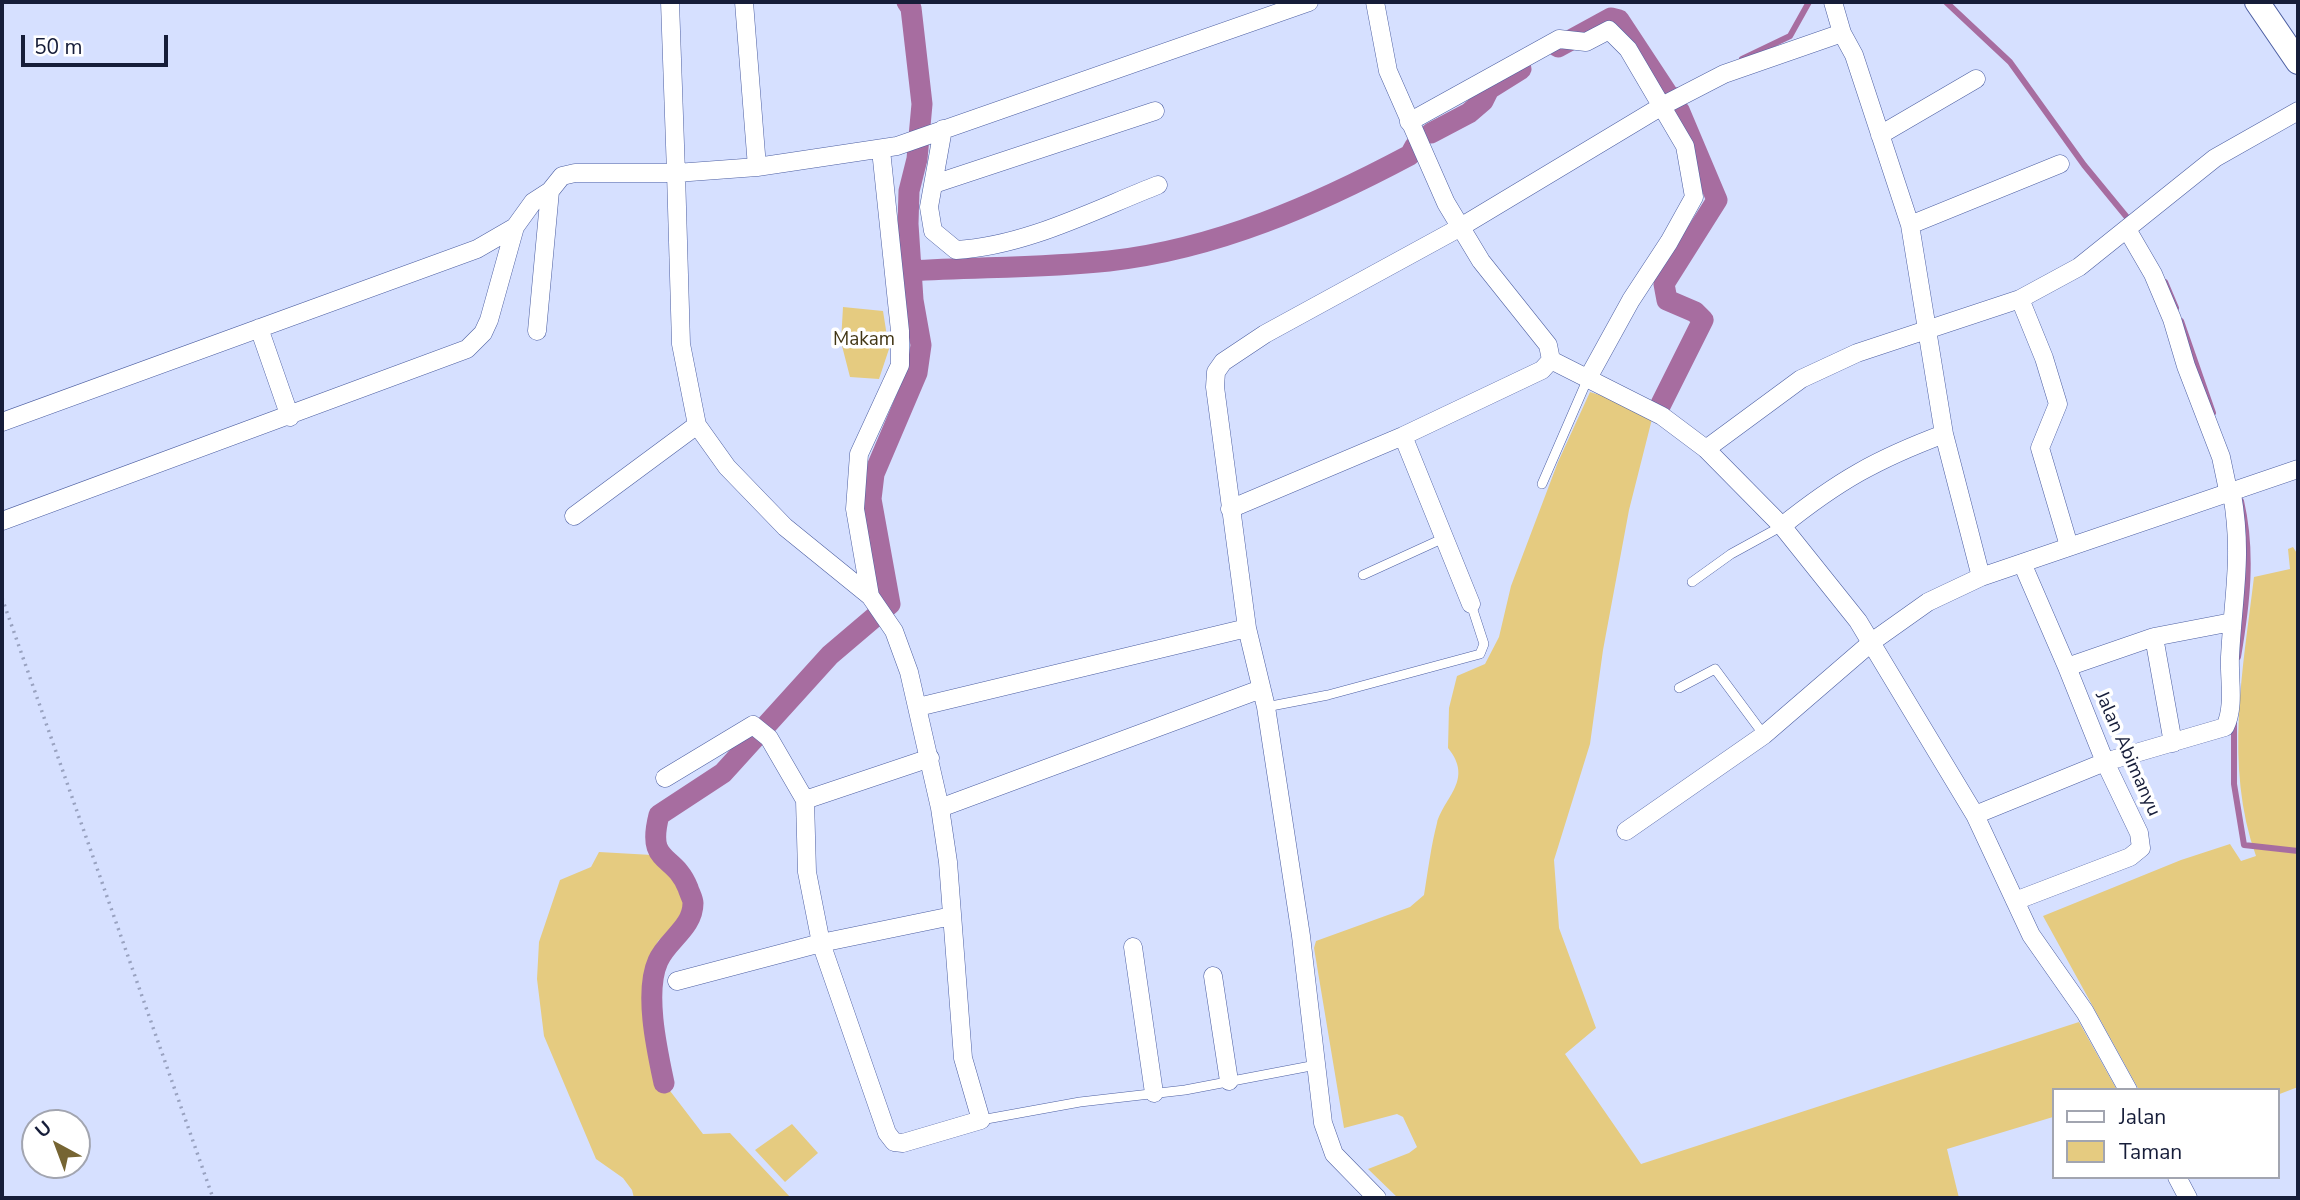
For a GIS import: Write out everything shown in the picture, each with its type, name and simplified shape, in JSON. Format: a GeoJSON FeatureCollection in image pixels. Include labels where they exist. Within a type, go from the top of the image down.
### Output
{"type":"FeatureCollection","features":[{"type":"Feature","properties":{"kind":"main road"},"geometry":{"type":"LineString","coordinates":[[2257,2],[2298,62]]}},
{"type":"Feature","properties":{"kind":"street"},"geometry":{"type":"LineString","coordinates":[[670,2],[681,344],[697,425],[727,467],[785,527],[877,604]]}},
{"type":"Feature","properties":{"kind":"street"},"geometry":{"type":"LineString","coordinates":[[744,2],[757,167]]}},
{"type":"Feature","properties":{"kind":"street"},"geometry":{"type":"LineString","coordinates":[[2,521],[290,417],[467,349],[476,342],[489,320],[515,227],[533,202],[550,191],[562,176],[575,173],[676,173],[757,167],[889,148],[1309,2]]}},
{"type":"Feature","properties":{"kind":"street"},"geometry":{"type":"LineString","coordinates":[[1375,2],[1388,71],[1459,228],[1481,261],[1548,345],[1551,360]]}},
{"type":"Feature","properties":{"kind":"street"},"geometry":{"type":"LineString","coordinates":[[1833,2],[1842,33],[1854,55],[1910,225],[1925,332],[1944,434],[1981,577]]}},
{"type":"Feature","properties":{"kind":"street"},"geometry":{"type":"LineString","coordinates":[[1409,122],[1559,39],[1574,41],[1609,30],[1614,32],[1628,49],[1685,146],[1694,197],[1631,300],[1588,378]]}},
{"type":"Feature","properties":{"kind":"street"},"geometry":{"type":"LineString","coordinates":[[1377,1198],[1334,1154],[1323,1124],[1301,936],[1266,707],[1247,628],[1230,509],[1215,387],[1216,372],[1223,362],[1277,327],[1459,228],[1662,106],[1724,74],[1842,33]]}},
{"type":"Feature","properties":{"kind":"street"},"geometry":{"type":"LineString","coordinates":[[1880,135],[1976,79]]}},
{"type":"Feature","properties":{"kind":"street"},"geometry":{"type":"LineString","coordinates":[[934,184],[1155,111]]}},
{"type":"Feature","properties":{"kind":"street"},"geometry":{"type":"LineString","coordinates":[[1706,449],[1801,379],[1857,353],[2020,299],[2079,267],[2128,231],[2215,158],[2298,111]]}},
{"type":"Feature","properties":{"kind":"street"},"geometry":{"type":"LineString","coordinates":[[943,129],[929,206],[933,231],[957,250],[986,248],[1048,228],[1158,185]]}},
{"type":"Feature","properties":{"kind":"street"},"geometry":{"type":"LineString","coordinates":[[665,778],[752,724],[764,732],[805,800],[807,872],[821,943],[887,1133],[894,1142],[903,1143],[981,1120],[962,1058],[952,916],[940,808],[930,758],[902,650],[877,604],[855,509],[859,454],[900,365],[889,148]]}},
{"type":"Feature","properties":{"kind":"street"},"geometry":{"type":"LineString","coordinates":[[1910,225],[2060,164]]}},
{"type":"Feature","properties":{"kind":"street"},"geometry":{"type":"LineString","coordinates":[[537,331],[550,191]]}},
{"type":"Feature","properties":{"kind":"street"},"geometry":{"type":"LineString","coordinates":[[2,422],[477,249],[515,227]]}},
{"type":"Feature","properties":{"kind":"street"},"geometry":{"type":"LineString","coordinates":[[1975,815],[2105,762],[2225,727],[2230,716],[2232,622],[2236,599],[2239,533],[2221,457],[2186,366],[2172,319],[2152,274],[2128,231]]}},
{"type":"Feature","properties":{"kind":"street"},"geometry":{"type":"LineString","coordinates":[[2020,299],[2058,404],[2040,448],[2069,546]]}},
{"type":"Feature","properties":{"kind":"street"},"geometry":{"type":"LineString","coordinates":[[259,328],[290,417]]}},
{"type":"Feature","properties":{"kind":"street"},"geometry":{"type":"LineString","coordinates":[[1551,360],[1662,416],[1706,449],[1782,526],[1872,641],[1975,815],[2031,935],[2085,1012],[2127,1088]]}},
{"type":"Feature","properties":{"kind":"street"},"geometry":{"type":"LineString","coordinates":[[1230,509],[1403,436],[1542,370],[1551,360]]}},
{"type":"Feature","properties":{"kind":"street"},"geometry":{"type":"LineString","coordinates":[[574,516],[697,425]]}},
{"type":"Feature","properties":{"kind":"street"},"geometry":{"type":"LineString","coordinates":[[1782,526],[1858,471],[1888,455],[1944,434]]}},
{"type":"Feature","properties":{"kind":"street"},"geometry":{"type":"LineString","coordinates":[[1403,436],[1471,604]]}},
{"type":"Feature","properties":{"kind":"street"},"geometry":{"type":"LineString","coordinates":[[1626,831],[1764,735],[1872,641],[1928,602],[1981,577],[2230,495],[2298,469]]}},
{"type":"Feature","properties":{"kind":"street","name":"Jalan Abimanyu"},"geometry":{"type":"LineString","coordinates":[[2015,901],[2130,857],[2141,848],[2138,833],[2105,762],[2022,563]]}},
{"type":"Feature","properties":{"kind":"street"},"geometry":{"type":"LineString","coordinates":[[2067,667],[2154,637],[2232,622]]}},
{"type":"Feature","properties":{"kind":"street"},"geometry":{"type":"LineString","coordinates":[[918,707],[1247,628]]}},
{"type":"Feature","properties":{"kind":"street"},"geometry":{"type":"LineString","coordinates":[[2154,637],[2173,743]]}},
{"type":"Feature","properties":{"kind":"street"},"geometry":{"type":"LineString","coordinates":[[940,808],[1261,689]]}},
{"type":"Feature","properties":{"kind":"street"},"geometry":{"type":"LineString","coordinates":[[805,800],[930,758]]}},
{"type":"Feature","properties":{"kind":"street"},"geometry":{"type":"LineString","coordinates":[[677,981],[821,943],[952,916]]}},
{"type":"Feature","properties":{"kind":"street"},"geometry":{"type":"LineString","coordinates":[[1133,947],[1154,1093]]}},
{"type":"Feature","properties":{"kind":"street"},"geometry":{"type":"LineString","coordinates":[[1213,976],[1229,1081]]}},
{"type":"Feature","properties":{"kind":"street"},"geometry":{"type":"LineString","coordinates":[[2178,1179],[2188,1198]]}},
{"type":"Feature","properties":{"kind":"lane"},"geometry":{"type":"LineString","coordinates":[[1542,484],[1588,378]]}},
{"type":"Feature","properties":{"kind":"lane"},"geometry":{"type":"LineString","coordinates":[[1692,582],[1731,554],[1782,526]]}},
{"type":"Feature","properties":{"kind":"lane"},"geometry":{"type":"LineString","coordinates":[[1363,575],[1444,538]]}},
{"type":"Feature","properties":{"kind":"lane"},"geometry":{"type":"LineString","coordinates":[[1266,707],[1328,695],[1480,654],[1484,644],[1471,604]]}},
{"type":"Feature","properties":{"kind":"lane"},"geometry":{"type":"LineString","coordinates":[[1679,688],[1715,669],[1764,735]]}},
{"type":"Feature","properties":{"kind":"lane"},"geometry":{"type":"LineString","coordinates":[[981,1120],[1316,1065]]}},
{"type":"Feature","properties":{"kind":"path"},"geometry":{"type":"LineString","coordinates":[[2,598],[213,1198]]}},
{"type":"Feature","properties":{"kind":"green space","name":"Makam"},"geometry":{"type":"Polygon","coordinates":[[[843,307],[883,311],[889,349],[879,379],[850,377],[841,342],[843,307]]]}},
{"type":"Feature","properties":{"kind":"green space"},"geometry":{"type":"Polygon","coordinates":[[[1590,392],[1619,401],[1652,419],[1629,510],[1603,650],[1590,744],[1554,860],[1559,928],[1596,1028],[1565,1054],[1641,1164],[2079,1022],[2116,1088],[2052,1088],[2052,1117],[1947,1149],[1959,1198],[1398,1198],[1368,1169],[1409,1153],[1417,1147],[1403,1117],[1397,1114],[1344,1128],[1314,948],[1316,941],[1410,907],[1424,895],[1437,823],[1458,779],[1455,759],[1448,748],[1449,708],[1457,676],[1485,664],[1499,637],[1511,586],[1558,462],[1590,392]]]}},
{"type":"Feature","properties":{"kind":"green space"},"geometry":{"type":"Polygon","coordinates":[[[2293,547],[2298,555],[2298,1087],[2279,1094],[2279,1088],[2138,1088],[2043,916],[2181,860],[2230,844],[2241,861],[2256,856],[2246,822],[2241,787],[2238,752],[2241,682],[2254,577],[2290,569],[2288,549],[2293,547]]]}},
{"type":"Feature","properties":{"kind":"green space"},"geometry":{"type":"Polygon","coordinates":[[[599,852],[652,855],[678,880],[685,904],[674,927],[658,941],[649,963],[646,1030],[659,1084],[664,1083],[703,1134],[730,1133],[791,1198],[634,1198],[632,1190],[623,1178],[596,1159],[544,1036],[537,979],[539,942],[560,880],[591,867],[599,852]]]}},
{"type":"Feature","properties":{"kind":"green space"},"geometry":{"type":"Polygon","coordinates":[[[792,1124],[818,1153],[785,1182],[755,1150],[792,1124]]]}},
{"type":"Feature","properties":{"kind":"waterway"},"geometry":{"type":"LineString","coordinates":[[664,1083],[653,1021],[654,974],[662,954],[689,920],[693,903],[682,877],[659,851],[656,843],[659,815],[723,773],[830,655],[890,604],[871,499],[874,474],[917,373],[921,345],[913,300],[908,224],[909,191],[917,159],[922,104],[911,8],[907,2]]}},
{"type":"Feature","properties":{"kind":"waterway"},"geometry":{"type":"LineString","coordinates":[[1742,59],[1790,36],[1809,2]]}},
{"type":"Feature","properties":{"kind":"waterway"},"geometry":{"type":"LineString","coordinates":[[1946,2],[2010,62],[2084,165],[2130,221]]}},
{"type":"Feature","properties":{"kind":"waterway"},"geometry":{"type":"LineString","coordinates":[[1558,47],[1611,18],[1619,20],[1669,96]]}},
{"type":"Feature","properties":{"kind":"waterway"},"geometry":{"type":"LineString","coordinates":[[1431,133],[1469,113],[1483,101],[1489,89],[1521,69]]}},
{"type":"Feature","properties":{"kind":"waterway"},"geometry":{"type":"LineString","coordinates":[[1666,92],[1679,90]]}},
{"type":"Feature","properties":{"kind":"waterway"},"geometry":{"type":"LineString","coordinates":[[1660,406],[1703,320],[1695,312],[1667,300],[1664,284],[1717,200],[1679,110]]}},
{"type":"Feature","properties":{"kind":"waterway"},"geometry":{"type":"LineString","coordinates":[[911,271],[1109,261],[1188,246],[1302,207],[1410,155],[1415,146]]}},
{"type":"Feature","properties":{"kind":"waterway"},"geometry":{"type":"LineString","coordinates":[[2165,282],[2176,308]]}},
{"type":"Feature","properties":{"kind":"waterway"},"geometry":{"type":"LineString","coordinates":[[2181,321],[2213,413]]}},
{"type":"Feature","properties":{"kind":"waterway"},"geometry":{"type":"LineString","coordinates":[[2238,657],[2248,559],[2241,501]]}},
{"type":"Feature","properties":{"kind":"waterway"},"geometry":{"type":"LineString","coordinates":[[2234,723],[2234,784],[2244,845],[2298,851]]}}]}
